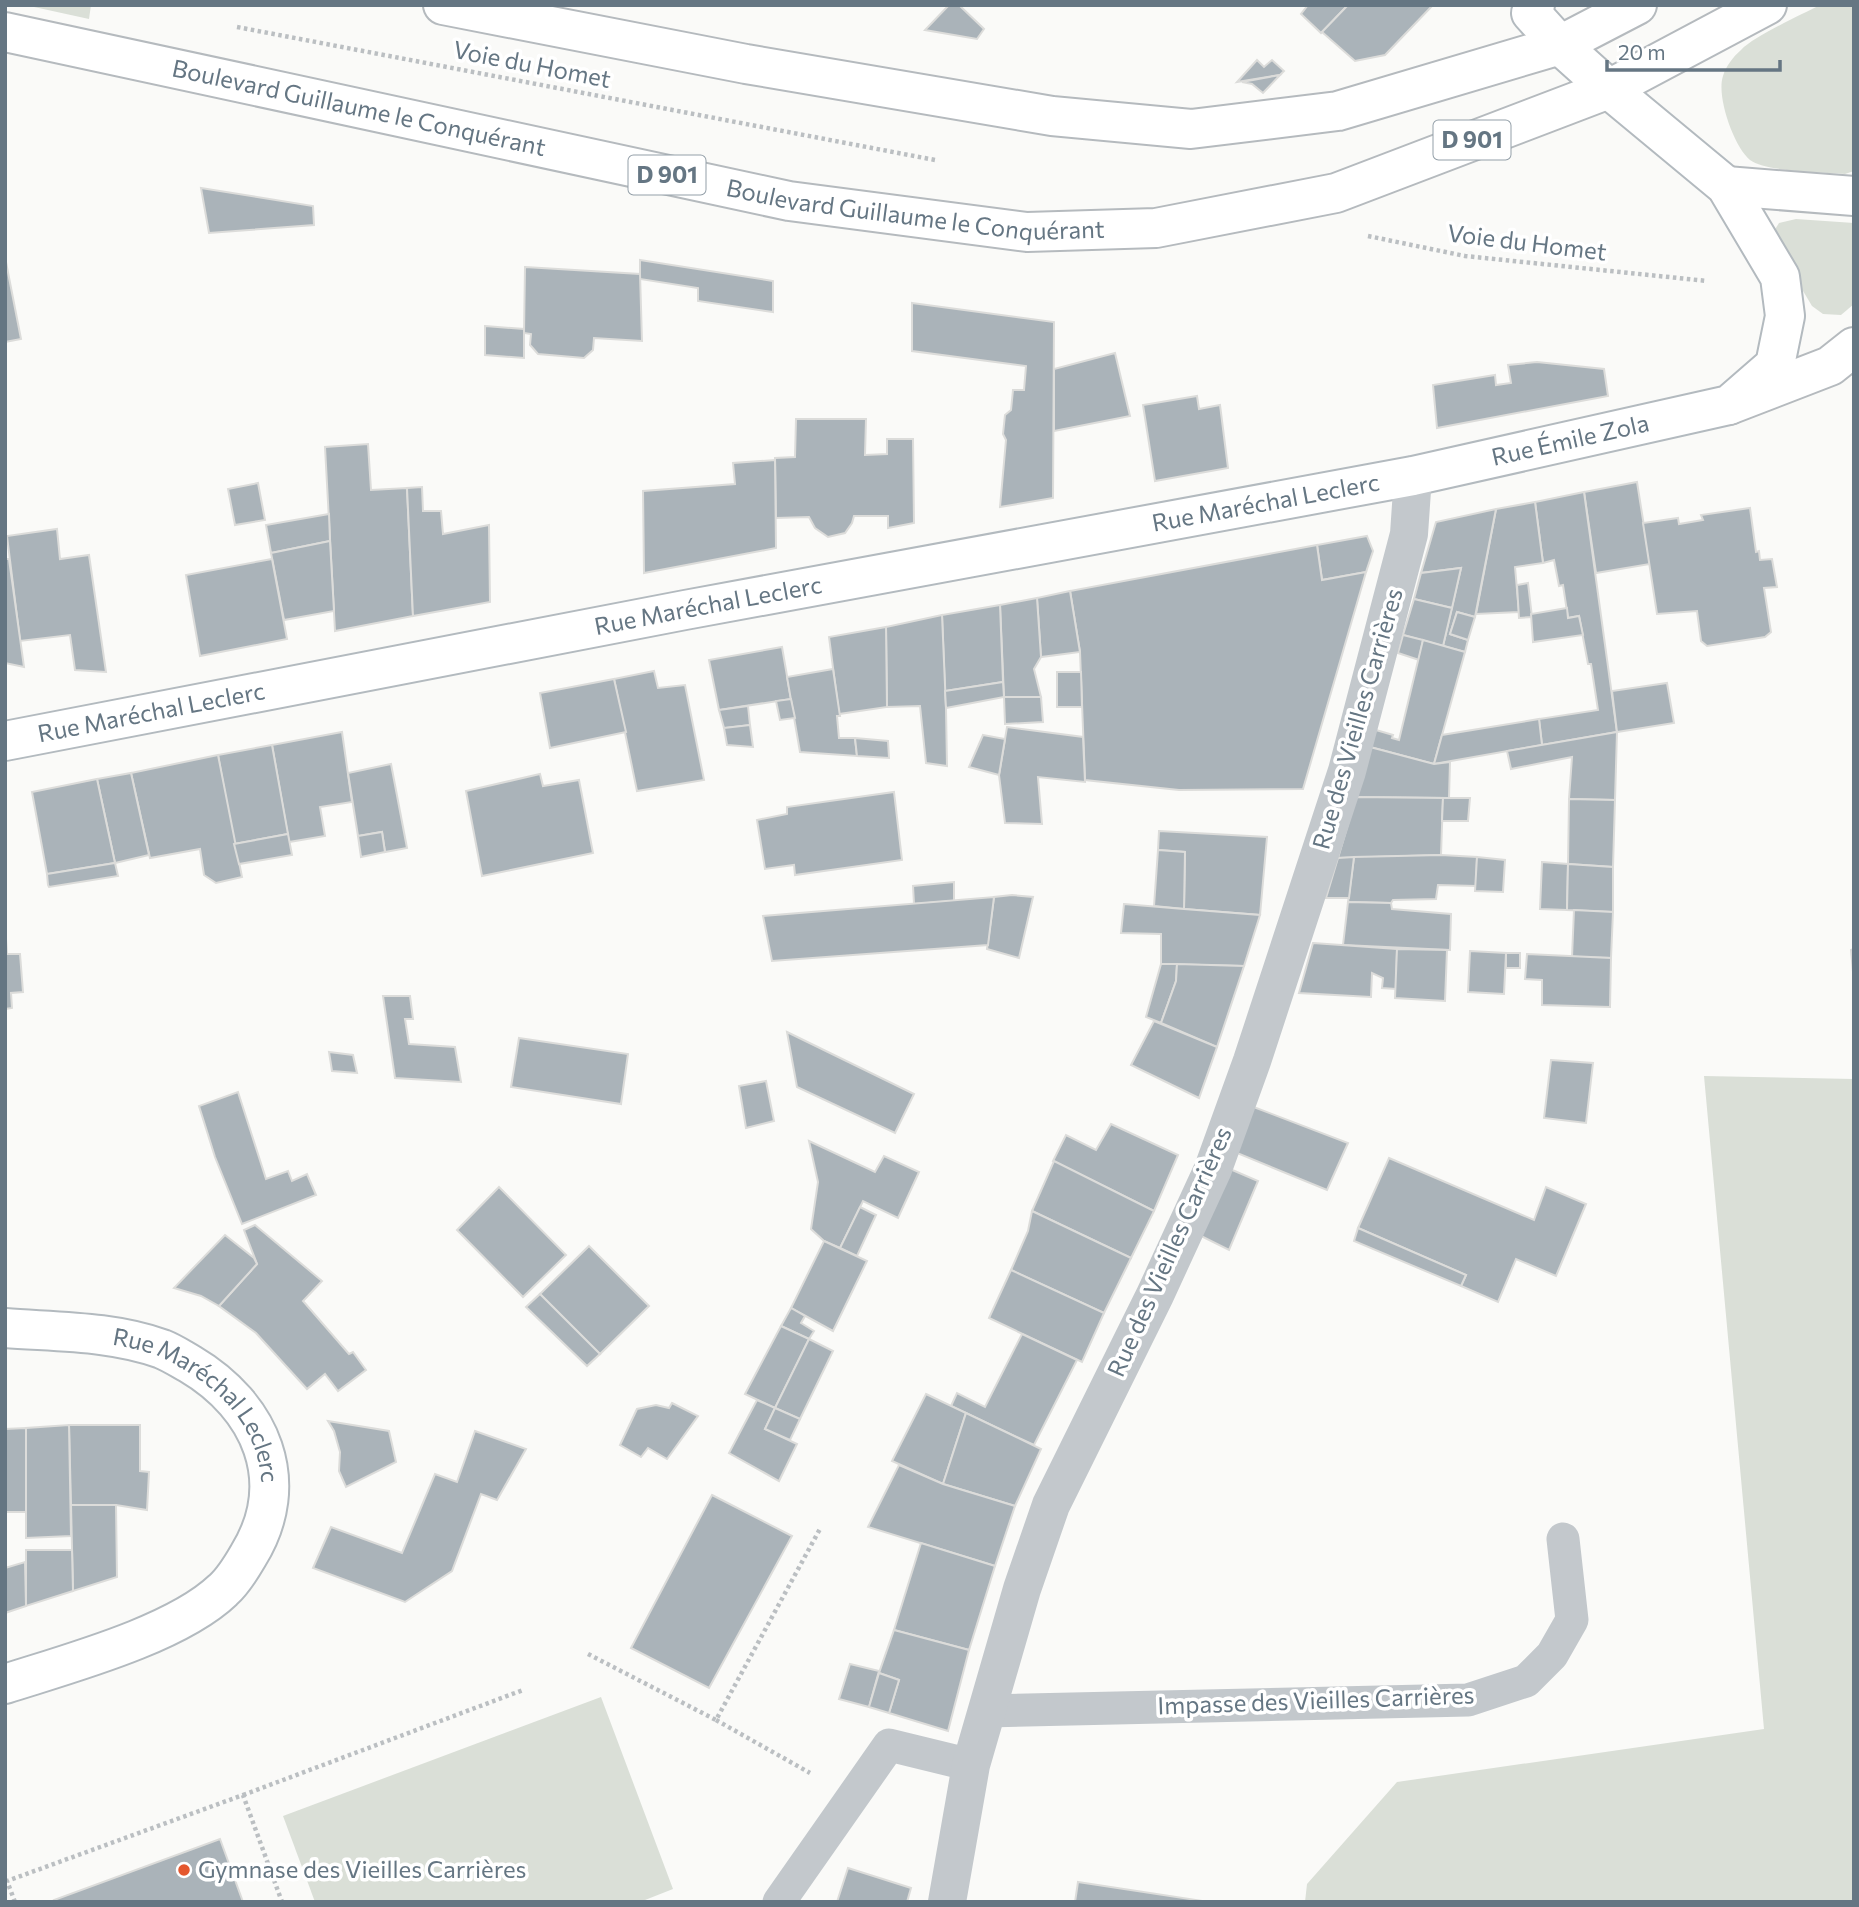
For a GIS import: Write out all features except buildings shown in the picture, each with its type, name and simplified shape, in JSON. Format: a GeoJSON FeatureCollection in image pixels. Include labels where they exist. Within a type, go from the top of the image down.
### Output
{"type":"FeatureCollection","features":[{"type":"Feature","properties":{"kind":"main road","name":"D 901"},"geometry":{"type":"LineString","coordinates":[[443,5],[746,64],[1052,116],[1191,129],[1338,111],[1560,45],[1637,5]]}},
{"type":"Feature","properties":{"kind":"main road","name":"D 901"},"geometry":{"type":"LineString","coordinates":[[1609,89],[1768,5]]}},
{"type":"Feature","properties":{"kind":"main road"},"geometry":{"type":"LineString","coordinates":[[1530,8],[1560,45],[1726,186],[1780,277],[1785,316],[1775,365],[1729,405]]}},
{"type":"Feature","properties":{"kind":"main road","name":"Boulevard Guillaume le Conquérant"},"geometry":{"type":"LineString","coordinates":[[5,32],[789,201],[1027,232],[1156,228],[1336,193],[1609,89]]}},
{"type":"Feature","properties":{"kind":"main road"},"geometry":{"type":"LineString","coordinates":[[1726,186],[1854,196]]}},
{"type":"Feature","properties":{"kind":"main road","name":"Rue Émile Zola"},"geometry":{"type":"LineString","coordinates":[[1413,476],[1729,405],[1830,366],[1854,347]]}},
{"type":"Feature","properties":{"kind":"main road","name":"Rue Maréchal Leclerc"},"geometry":{"type":"LineString","coordinates":[[5,741],[685,610],[1413,476]]}},
{"type":"Feature","properties":{"kind":"main road","name":"Rue Maréchal Leclerc"},"geometry":{"type":"LineString","coordinates":[[5,1328],[140,1342],[166,1350],[208,1374],[228,1391],[244,1410],[260,1438],[268,1466],[271,1491],[258,1541],[224,1590],[202,1607],[132,1640],[5,1684]]}},
{"type":"Feature","properties":{"kind":"street","name":"Rue des Vieilles Carrières"},"geometry":{"type":"LineString","coordinates":[[947,1902],[971,1765],[1022,1589],[1051,1505],[1213,1169],[1252,1061],[1347,771],[1409,534],[1413,476]]}},
{"type":"Feature","properties":{"kind":"lane","name":"Impasse des Vieilles Carrières"},"geometry":{"type":"LineString","coordinates":[[987,1711],[1468,1700],[1526,1681],[1552,1656],[1572,1620],[1563,1539]]}},
{"type":"Feature","properties":{"kind":"lane"},"geometry":{"type":"LineString","coordinates":[[779,1902],[889,1745],[971,1765]]}},
{"type":"Feature","properties":{"kind":"path","name":"Voie du Homet"},"geometry":{"type":"LineString","coordinates":[[231,26],[935,160]]}},
{"type":"Feature","properties":{"kind":"path","name":"Voie du Homet"},"geometry":{"type":"LineString","coordinates":[[1357,233],[1465,256],[1707,281]]}},
{"type":"Feature","properties":{"kind":"path"},"geometry":{"type":"LineString","coordinates":[[716,1720],[821,1527]]}},
{"type":"Feature","properties":{"kind":"path"},"geometry":{"type":"LineString","coordinates":[[588,1654],[716,1720],[854,1797]]}},
{"type":"Feature","properties":{"kind":"path"},"geometry":{"type":"LineString","coordinates":[[15,1902],[6,1882],[523,1690]]}},
{"type":"Feature","properties":{"kind":"path"},"geometry":{"type":"LineString","coordinates":[[243,1795],[282,1902]]}},
{"type":"Feature","properties":{"kind":"shaded area"},"geometry":{"type":"Polygon","coordinates":[[[25,5],[91,5],[89,19],[25,5]]]}},
{"type":"Feature","properties":{"kind":"shaded area"},"geometry":{"type":"Polygon","coordinates":[[[1820,5],[1854,5],[1854,171],[1845,174],[1782,169],[1750,160],[1733,133],[1722,96],[1724,72],[1747,44],[1820,5]]]}},
{"type":"Feature","properties":{"kind":"shaded area"},"geometry":{"type":"Polygon","coordinates":[[[1796,219],[1854,223],[1854,304],[1841,315],[1823,314],[1812,306],[1778,249],[1774,231],[1779,223],[1796,219]]]}},
{"type":"Feature","properties":{"kind":"shaded area"},"geometry":{"type":"Polygon","coordinates":[[[1704,1076],[1854,1079],[1854,1902],[1305,1902],[1307,1884],[1397,1782],[1764,1729],[1704,1076]]]}},
{"type":"Feature","properties":{"kind":"shaded area"},"geometry":{"type":"Polygon","coordinates":[[[601,1697],[673,1889],[640,1902],[315,1902],[283,1816],[601,1697]]]}},
{"type":"Feature","properties":{"kind":"place","name":"Gymnase des Vieilles Carrières"},"geometry":{"type":"Point","coordinates":[184,1870]}}]}
